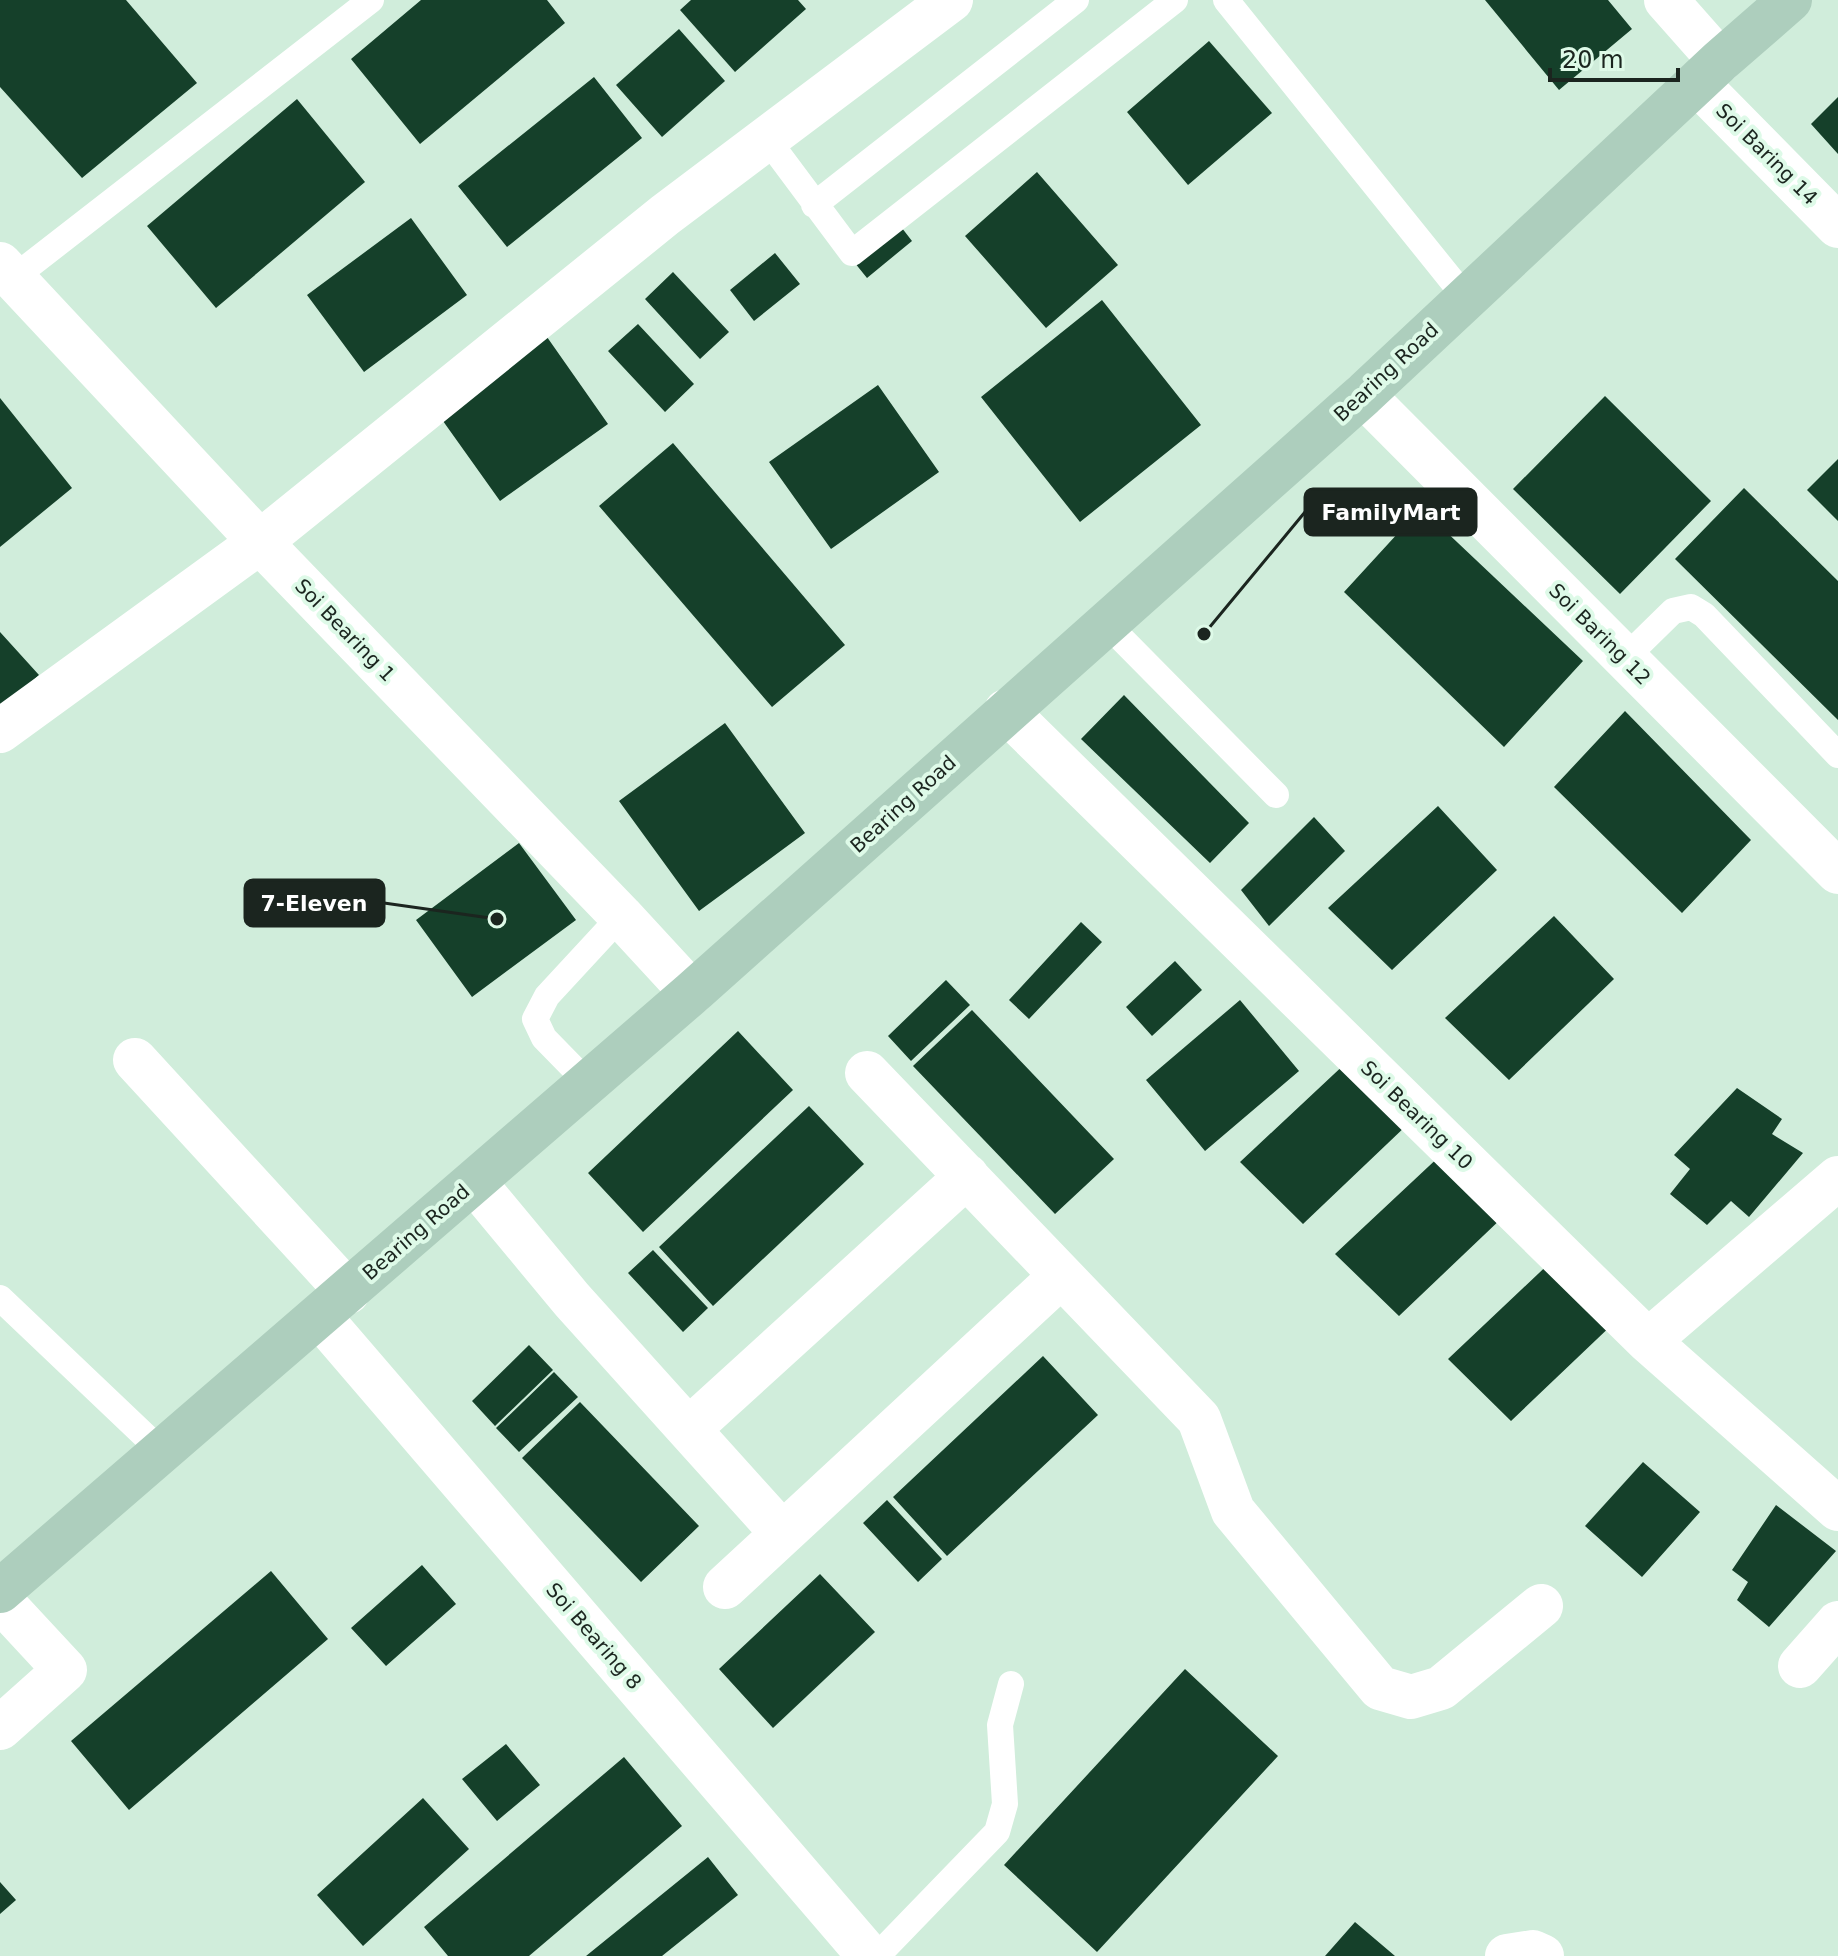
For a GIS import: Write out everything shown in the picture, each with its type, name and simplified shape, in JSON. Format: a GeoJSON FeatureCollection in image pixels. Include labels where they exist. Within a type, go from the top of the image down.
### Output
{"type":"FeatureCollection","features":[{"type":"Feature","properties":{"kind":"main road","name":"Bearing Road"},"geometry":{"type":"LineString","coordinates":[[0,1591],[692,993],[1363,395],[1708,72],[1790,0]]}},
{"type":"Feature","properties":{"kind":"street"},"geometry":{"type":"LineString","coordinates":[[0,731],[260,542],[665,215],[951,0]]}},
{"type":"Feature","properties":{"kind":"street","name":"Soi Baring 14"},"geometry":{"type":"LineString","coordinates":[[1666,0],[1708,72],[1838,226]]}},
{"type":"Feature","properties":{"kind":"street","name":"Soi Bearing 1"},"geometry":{"type":"LineString","coordinates":[[4,277],[692,993]]}},
{"type":"Feature","properties":{"kind":"street","name":"Soi Baring 12"},"geometry":{"type":"LineString","coordinates":[[1363,395],[1838,872]]}},
{"type":"Feature","properties":{"kind":"street","name":"Soi Bearing 10"},"geometry":{"type":"LineString","coordinates":[[1006,711],[1648,1341],[1838,1509]]}},
{"type":"Feature","properties":{"kind":"street","name":"Soi Bearing 8"},"geometry":{"type":"LineString","coordinates":[[135,1060],[869,1956]]}},
{"type":"Feature","properties":{"kind":"street"},"geometry":{"type":"LineString","coordinates":[[867,1073],[1199,1419],[1233,1511],[1380,1688],[1411,1697],[1441,1688],[1541,1606]]}},
{"type":"Feature","properties":{"kind":"street"},"geometry":{"type":"LineString","coordinates":[[689,1429],[967,1176]]}},
{"type":"Feature","properties":{"kind":"street"},"geometry":{"type":"LineString","coordinates":[[1648,1341],[1838,1178]]}},
{"type":"Feature","properties":{"kind":"street"},"geometry":{"type":"LineString","coordinates":[[474,1182],[572,1300],[782,1533]]}},
{"type":"Feature","properties":{"kind":"street"},"geometry":{"type":"LineString","coordinates":[[725,1587],[1061,1276]]}},
{"type":"Feature","properties":{"kind":"street"},"geometry":{"type":"LineString","coordinates":[[0,1600],[65,1670],[0,1728]]}},
{"type":"Feature","properties":{"kind":"street"},"geometry":{"type":"LineString","coordinates":[[1800,1666],[1838,1623]]}},
{"type":"Feature","properties":{"kind":"street"},"geometry":{"type":"LineString","coordinates":[[1507,1956],[1533,1952],[1542,1956]]}},
{"type":"Feature","properties":{"kind":"lane"},"geometry":{"type":"LineString","coordinates":[[4,277],[371,0]]}},
{"type":"Feature","properties":{"kind":"lane"},"geometry":{"type":"LineString","coordinates":[[814,205],[1076,0]]}},
{"type":"Feature","properties":{"kind":"lane"},"geometry":{"type":"LineString","coordinates":[[767,139],[852,253],[1175,0]]}},
{"type":"Feature","properties":{"kind":"lane"},"geometry":{"type":"LineString","coordinates":[[1243,6],[1466,298]]}},
{"type":"Feature","properties":{"kind":"lane"},"geometry":{"type":"LineString","coordinates":[[1625,658],[1673,611],[1691,607],[1704,615],[1838,755]]}},
{"type":"Feature","properties":{"kind":"lane"},"geometry":{"type":"LineString","coordinates":[[1106,623],[1276,795]]}},
{"type":"Feature","properties":{"kind":"lane"},"geometry":{"type":"LineString","coordinates":[[588,1083],[544,1038],[535,1019],[547,996],[621,916]]}},
{"type":"Feature","properties":{"kind":"lane"},"geometry":{"type":"LineString","coordinates":[[0,1298],[162,1452]]}},
{"type":"Feature","properties":{"kind":"lane"},"geometry":{"type":"LineString","coordinates":[[877,1956],[997,1832],[1005,1804],[1000,1725],[1011,1684]]}},
{"type":"Feature","properties":{"kind":"building"},"geometry":{"type":"Polygon","coordinates":[[[0,0],[126,0],[197,83],[82,178],[0,87],[0,0]]]}},
{"type":"Feature","properties":{"kind":"building"},"geometry":{"type":"Polygon","coordinates":[[[421,0],[547,0],[565,23],[420,144],[351,59],[421,0]]]}},
{"type":"Feature","properties":{"kind":"building"},"geometry":{"type":"Polygon","coordinates":[[[691,0],[798,0],[806,9],[735,72],[680,10],[691,0]]]}},
{"type":"Feature","properties":{"kind":"building"},"geometry":{"type":"Polygon","coordinates":[[[1485,0],[1608,0],[1632,29],[1559,90],[1485,0]]]}},
{"type":"Feature","properties":{"kind":"building"},"geometry":{"type":"Polygon","coordinates":[[[679,29],[725,81],[662,137],[616,85],[679,29]]]}},
{"type":"Feature","properties":{"kind":"building"},"geometry":{"type":"Polygon","coordinates":[[[1209,41],[1272,113],[1188,185],[1127,112],[1209,41]]]}},
{"type":"Feature","properties":{"kind":"building"},"geometry":{"type":"Polygon","coordinates":[[[594,77],[642,138],[507,247],[458,186],[594,77]]]}},
{"type":"Feature","properties":{"kind":"building"},"geometry":{"type":"Polygon","coordinates":[[[1838,97],[1838,154],[1811,124],[1838,97]]]}},
{"type":"Feature","properties":{"kind":"building"},"geometry":{"type":"Polygon","coordinates":[[[297,99],[365,182],[216,308],[147,226],[297,99]]]}},
{"type":"Feature","properties":{"kind":"building"},"geometry":{"type":"Polygon","coordinates":[[[1037,172],[1118,265],[1046,328],[965,236],[1037,172]]]}},
{"type":"Feature","properties":{"kind":"building"},"geometry":{"type":"Polygon","coordinates":[[[888,210],[912,241],[867,278],[842,247],[888,210]]]}},
{"type":"Feature","properties":{"kind":"building"},"geometry":{"type":"Polygon","coordinates":[[[411,218],[467,295],[364,372],[307,295],[411,218]]]}},
{"type":"Feature","properties":{"kind":"building"},"geometry":{"type":"Polygon","coordinates":[[[775,253],[800,284],[754,321],[730,290],[775,253]]]}},
{"type":"Feature","properties":{"kind":"building"},"geometry":{"type":"Polygon","coordinates":[[[673,272],[729,332],[700,359],[645,299],[673,272]]]}},
{"type":"Feature","properties":{"kind":"building"},"geometry":{"type":"Polygon","coordinates":[[[1102,300],[1201,425],[1080,522],[981,397],[1102,300]]]}},
{"type":"Feature","properties":{"kind":"building"},"geometry":{"type":"Polygon","coordinates":[[[638,324],[694,384],[665,412],[608,351],[638,324]]]}},
{"type":"Feature","properties":{"kind":"building"},"geometry":{"type":"Polygon","coordinates":[[[547,337],[608,424],[500,501],[438,414],[547,337]]]}},
{"type":"Feature","properties":{"kind":"building"},"geometry":{"type":"Polygon","coordinates":[[[878,385],[939,472],[831,549],[769,462],[878,385]]]}},
{"type":"Feature","properties":{"kind":"building"},"geometry":{"type":"Polygon","coordinates":[[[1605,396],[1711,501],[1620,594],[1513,489],[1605,396]]]}},
{"type":"Feature","properties":{"kind":"building"},"geometry":{"type":"Polygon","coordinates":[[[0,398],[72,488],[0,547],[0,398]]]}},
{"type":"Feature","properties":{"kind":"building"},"geometry":{"type":"Polygon","coordinates":[[[673,443],[845,645],[772,707],[599,506],[673,443]]]}},
{"type":"Feature","properties":{"kind":"building"},"geometry":{"type":"Polygon","coordinates":[[[1838,459],[1838,521],[1807,490],[1838,459]]]}},
{"type":"Feature","properties":{"kind":"building"},"geometry":{"type":"Polygon","coordinates":[[[1744,488],[1838,581],[1838,720],[1675,559],[1744,488]]]}},
{"type":"Feature","properties":{"kind":"building"},"geometry":{"type":"Polygon","coordinates":[[[1421,508],[1583,661],[1504,747],[1344,592],[1421,508]]]}},
{"type":"Feature","properties":{"kind":"building"},"geometry":{"type":"Polygon","coordinates":[[[0,632],[39,675],[0,710],[0,632]]]}},
{"type":"Feature","properties":{"kind":"building"},"geometry":{"type":"Polygon","coordinates":[[[1124,695],[1249,823],[1210,863],[1081,739],[1124,695]]]}},
{"type":"Feature","properties":{"kind":"building"},"geometry":{"type":"Polygon","coordinates":[[[1625,711],[1751,840],[1682,913],[1554,787],[1625,711]]]}},
{"type":"Feature","properties":{"kind":"building"},"geometry":{"type":"Polygon","coordinates":[[[725,723],[805,833],[699,911],[619,801],[725,723]]]}},
{"type":"Feature","properties":{"kind":"building"},"geometry":{"type":"Polygon","coordinates":[[[1438,806],[1497,870],[1392,970],[1328,908],[1438,806]]]}},
{"type":"Feature","properties":{"kind":"building"},"geometry":{"type":"Polygon","coordinates":[[[1314,817],[1345,851],[1269,926],[1241,890],[1314,817]]]}},
{"type":"Feature","properties":{"kind":"building"},"geometry":{"type":"Polygon","coordinates":[[[519,843],[576,920],[472,997],[416,920],[519,843]]]}},
{"type":"Feature","properties":{"kind":"building"},"geometry":{"type":"Polygon","coordinates":[[[1554,916],[1614,979],[1509,1080],[1445,1018],[1554,916]]]}},
{"type":"Feature","properties":{"kind":"building"},"geometry":{"type":"Polygon","coordinates":[[[1081,922],[1102,942],[1029,1019],[1009,1000],[1081,922]]]}},
{"type":"Feature","properties":{"kind":"building"},"geometry":{"type":"Polygon","coordinates":[[[1175,961],[1202,990],[1152,1036],[1126,1007],[1175,961]]]}},
{"type":"Feature","properties":{"kind":"building"},"geometry":{"type":"Polygon","coordinates":[[[946,980],[970,1005],[911,1061],[888,1036],[946,980]]]}},
{"type":"Feature","properties":{"kind":"building"},"geometry":{"type":"Polygon","coordinates":[[[1240,1000],[1299,1071],[1205,1151],[1146,1080],[1240,1000]]]}},
{"type":"Feature","properties":{"kind":"building"},"geometry":{"type":"Polygon","coordinates":[[[972,1010],[1114,1159],[1055,1214],[913,1066],[972,1010]]]}},
{"type":"Feature","properties":{"kind":"building"},"geometry":{"type":"Polygon","coordinates":[[[738,1031],[793,1090],[643,1232],[588,1173],[738,1031]]]}},
{"type":"Feature","properties":{"kind":"building"},"geometry":{"type":"Polygon","coordinates":[[[1349,1060],[1408,1124],[1303,1224],[1240,1162],[1349,1060]]]}},
{"type":"Feature","properties":{"kind":"building"},"geometry":{"type":"Polygon","coordinates":[[[1737,1088],[1782,1119],[1772,1134],[1803,1153],[1749,1217],[1731,1201],[1707,1225],[1670,1194],[1690,1169],[1674,1155],[1737,1088]]]}},
{"type":"Feature","properties":{"kind":"building"},"geometry":{"type":"Polygon","coordinates":[[[809,1106],[864,1164],[713,1306],[659,1247],[809,1106]]]}},
{"type":"Feature","properties":{"kind":"building"},"geometry":{"type":"Polygon","coordinates":[[[1444,1152],[1504,1216],[1399,1316],[1335,1254],[1444,1152]]]}},
{"type":"Feature","properties":{"kind":"building"},"geometry":{"type":"Polygon","coordinates":[[[653,1250],[708,1308],[683,1332],[628,1273],[653,1250]]]}},
{"type":"Feature","properties":{"kind":"building"},"geometry":{"type":"Polygon","coordinates":[[[1557,1256],[1617,1320],[1511,1421],[1448,1359],[1557,1256]]]}},
{"type":"Feature","properties":{"kind":"building"},"geometry":{"type":"Polygon","coordinates":[[[529,1345],[553,1370],[495,1426],[472,1401],[529,1345]]]}},
{"type":"Feature","properties":{"kind":"building"},"geometry":{"type":"Polygon","coordinates":[[[1043,1356],[1098,1415],[947,1556],[893,1497],[1043,1356]]]}},
{"type":"Feature","properties":{"kind":"building"},"geometry":{"type":"Polygon","coordinates":[[[554,1372],[578,1397],[519,1452],[496,1428],[554,1372]]]}},
{"type":"Feature","properties":{"kind":"building"},"geometry":{"type":"Polygon","coordinates":[[[580,1402],[699,1526],[641,1582],[522,1458],[580,1402]]]}},
{"type":"Feature","properties":{"kind":"building"},"geometry":{"type":"Polygon","coordinates":[[[1643,1462],[1700,1512],[1642,1577],[1585,1526],[1643,1462]]]}},
{"type":"Feature","properties":{"kind":"building"},"geometry":{"type":"Polygon","coordinates":[[[887,1500],[942,1559],[918,1582],[863,1523],[887,1500]]]}},
{"type":"Feature","properties":{"kind":"building"},"geometry":{"type":"Polygon","coordinates":[[[1776,1505],[1836,1551],[1769,1627],[1737,1600],[1748,1582],[1732,1570],[1776,1505]]]}},
{"type":"Feature","properties":{"kind":"building"},"geometry":{"type":"Polygon","coordinates":[[[422,1565],[456,1604],[386,1666],[351,1628],[422,1565]]]}},
{"type":"Feature","properties":{"kind":"building"},"geometry":{"type":"Polygon","coordinates":[[[271,1571],[328,1639],[129,1810],[71,1741],[271,1571]]]}},
{"type":"Feature","properties":{"kind":"building"},"geometry":{"type":"Polygon","coordinates":[[[820,1574],[875,1632],[773,1728],[719,1669],[820,1574]]]}},
{"type":"Feature","properties":{"kind":"building"},"geometry":{"type":"Polygon","coordinates":[[[1185,1669],[1278,1756],[1097,1952],[1004,1865],[1185,1669]]]}},
{"type":"Feature","properties":{"kind":"building"},"geometry":{"type":"Polygon","coordinates":[[[506,1744],[540,1785],[497,1821],[462,1779],[506,1744]]]}},
{"type":"Feature","properties":{"kind":"building"},"geometry":{"type":"Polygon","coordinates":[[[624,1757],[682,1826],[529,1956],[448,1956],[424,1927],[624,1757]]]}},
{"type":"Feature","properties":{"kind":"building"},"geometry":{"type":"Polygon","coordinates":[[[423,1798],[469,1849],[363,1946],[317,1895],[423,1798]]]}},
{"type":"Feature","properties":{"kind":"building"},"geometry":{"type":"Polygon","coordinates":[[[708,1857],[738,1895],[662,1956],[586,1956],[708,1857]]]}},
{"type":"Feature","properties":{"kind":"building"},"geometry":{"type":"Polygon","coordinates":[[[0,1882],[16,1900],[0,1914],[0,1882]]]}},
{"type":"Feature","properties":{"kind":"building"},"geometry":{"type":"Polygon","coordinates":[[[1355,1922],[1395,1956],[1325,1956],[1355,1922]]]}},
{"type":"Feature","properties":{"kind":"place","name":"FamilyMart"},"geometry":{"type":"Point","coordinates":[1204,634]}},
{"type":"Feature","properties":{"kind":"place","name":"7-Eleven"},"geometry":{"type":"Point","coordinates":[497,919]}}]}
